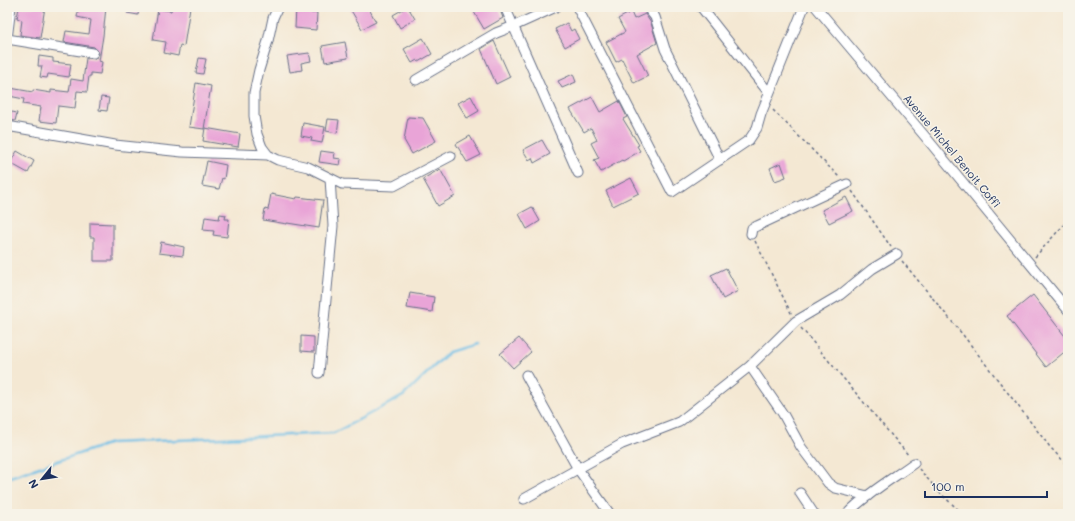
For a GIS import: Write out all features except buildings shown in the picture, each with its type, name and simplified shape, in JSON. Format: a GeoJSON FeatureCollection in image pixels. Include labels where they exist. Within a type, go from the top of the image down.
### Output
{"type":"FeatureCollection","features":[{"type":"Feature","properties":{"kind":"street"},"geometry":{"type":"LineString","coordinates":[[11,7],[7,39],[93,53]]}},
{"type":"Feature","properties":{"kind":"street"},"geometry":{"type":"LineString","coordinates":[[268,155],[262,147],[257,134],[254,116],[254,93],[259,70],[278,7]]}},
{"type":"Feature","properties":{"kind":"street"},"geometry":{"type":"LineString","coordinates":[[505,7],[578,172]]}},
{"type":"Feature","properties":{"kind":"street"},"geometry":{"type":"LineString","coordinates":[[416,80],[496,33],[556,7]]}},
{"type":"Feature","properties":{"kind":"street"},"geometry":{"type":"LineString","coordinates":[[577,7],[672,192],[749,140],[757,128],[769,93],[804,7]]}},
{"type":"Feature","properties":{"kind":"street"},"geometry":{"type":"LineString","coordinates":[[647,7],[655,17],[665,49],[720,160]]}},
{"type":"Feature","properties":{"kind":"street"},"geometry":{"type":"LineString","coordinates":[[701,7],[769,93]]}},
{"type":"Feature","properties":{"kind":"street","name":"Avenue Michel Benoit Coffi"},"geometry":{"type":"LineString","coordinates":[[816,7],[1068,310]]}},
{"type":"Feature","properties":{"kind":"street"},"geometry":{"type":"LineString","coordinates":[[7,126],[115,145],[182,152],[268,155],[278,160],[308,167],[342,184],[394,186],[451,156]]}},
{"type":"Feature","properties":{"kind":"street"},"geometry":{"type":"LineString","coordinates":[[319,373],[332,226],[330,178]]}},
{"type":"Feature","properties":{"kind":"street"},"geometry":{"type":"LineString","coordinates":[[751,234],[752,228],[847,184]]}},
{"type":"Feature","properties":{"kind":"street"},"geometry":{"type":"LineString","coordinates":[[524,500],[622,444],[679,422],[750,366],[796,321],[840,295],[872,269],[896,254]]}},
{"type":"Feature","properties":{"kind":"street"},"geometry":{"type":"LineString","coordinates":[[750,366],[783,414],[801,447],[828,483],[835,488],[868,496]]}},
{"type":"Feature","properties":{"kind":"street"},"geometry":{"type":"LineString","coordinates":[[526,375],[578,469],[610,514]]}},
{"type":"Feature","properties":{"kind":"street"},"geometry":{"type":"LineString","coordinates":[[847,514],[853,507],[914,463]]}},
{"type":"Feature","properties":{"kind":"street"},"geometry":{"type":"LineString","coordinates":[[800,492],[814,514]]}},
{"type":"Feature","properties":{"kind":"path"},"geometry":{"type":"LineString","coordinates":[[766,103],[847,184],[896,254],[963,335],[1050,447],[1068,466]]}},
{"type":"Feature","properties":{"kind":"path"},"geometry":{"type":"LineString","coordinates":[[1030,263],[1068,220]]}},
{"type":"Feature","properties":{"kind":"path"},"geometry":{"type":"LineString","coordinates":[[751,234],[789,311],[804,332],[914,463],[941,494],[962,514]]}},
{"type":"Feature","properties":{"kind":"waterway"},"geometry":{"type":"LineString","coordinates":[[7,478],[111,443],[334,433],[403,396],[449,352],[475,344]]}}]}
